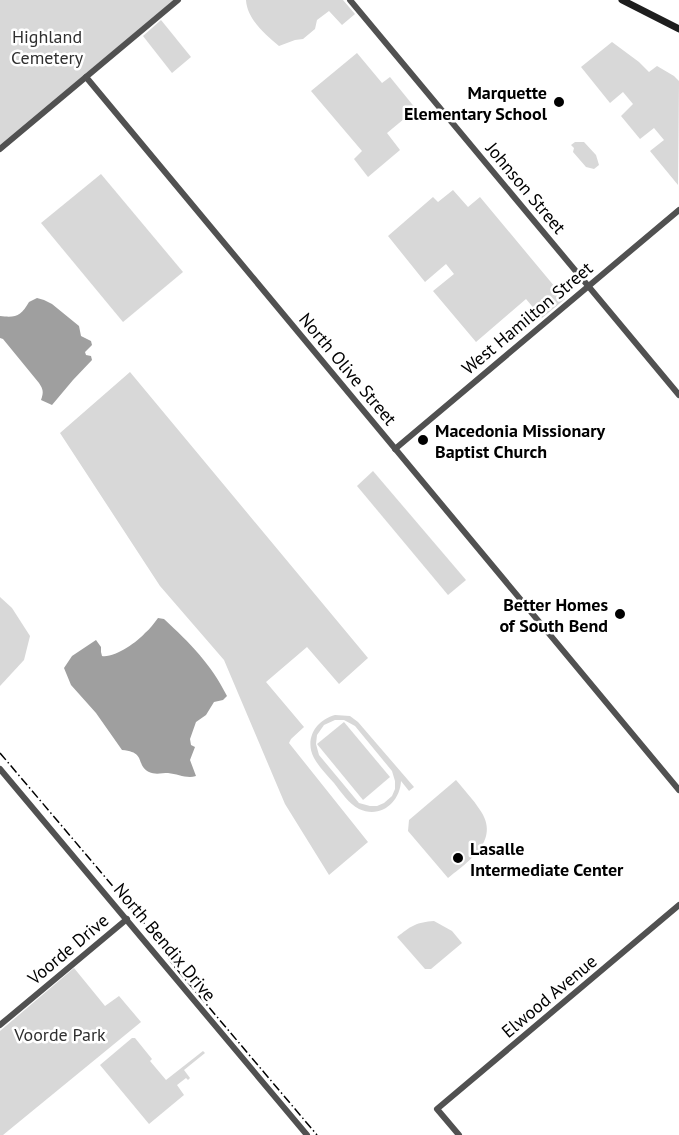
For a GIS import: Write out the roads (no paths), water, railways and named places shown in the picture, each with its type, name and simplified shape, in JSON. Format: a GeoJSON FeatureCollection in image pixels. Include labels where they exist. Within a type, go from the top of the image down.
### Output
{"type":"FeatureCollection","features":[{"type":"Feature","properties":{"kind":"main road"},"geometry":{"type":"LineString","coordinates":[[622,0],[679,29]]}},
{"type":"Feature","properties":{"kind":"street"},"geometry":{"type":"LineString","coordinates":[[0,149],[178,0]]}},
{"type":"Feature","properties":{"kind":"street","name":"Johnson Street"},"geometry":{"type":"LineString","coordinates":[[351,0],[679,395]]}},
{"type":"Feature","properties":{"kind":"street","name":"North Olive Street"},"geometry":{"type":"LineString","coordinates":[[86,77],[679,790]]}},
{"type":"Feature","properties":{"kind":"street","name":"West Hamilton Street"},"geometry":{"type":"LineString","coordinates":[[395,448],[679,210]]}},
{"type":"Feature","properties":{"kind":"street","name":"North Bendix Drive"},"geometry":{"type":"LineString","coordinates":[[0,769],[307,1135]]}},
{"type":"Feature","properties":{"kind":"street","name":"Elwood Avenue"},"geometry":{"type":"LineString","coordinates":[[459,1135],[437,1109],[679,905]]}},
{"type":"Feature","properties":{"kind":"street","name":"Voorde Drive"},"geometry":{"type":"LineString","coordinates":[[0,1025],[127,920]]}},
{"type":"Feature","properties":{"kind":"railway"},"geometry":{"type":"LineString","coordinates":[[0,753],[144,923],[174,966],[317,1135]]}},
{"type":"Feature","properties":{"kind":"place","name":"Marquette Elementary School"},"geometry":{"type":"Point","coordinates":[559,102]}},
{"type":"Feature","properties":{"kind":"place","name":"Macedonia Missionary Baptist Church"},"geometry":{"type":"Point","coordinates":[423,440]}},
{"type":"Feature","properties":{"kind":"place","name":"Better Homes of South Bend"},"geometry":{"type":"Point","coordinates":[620,614]}},
{"type":"Feature","properties":{"kind":"place","name":"Lasalle Intermediate Center"},"geometry":{"type":"Point","coordinates":[458,858]}},
{"type":"Feature","properties":{"kind":"park label","name":"Highland Cemetery"},"geometry":{"type":"Point","coordinates":[47,46]}},
{"type":"Feature","properties":{"kind":"park label","name":"Voorde Park"},"geometry":{"type":"Point","coordinates":[60,1034]}}]}
